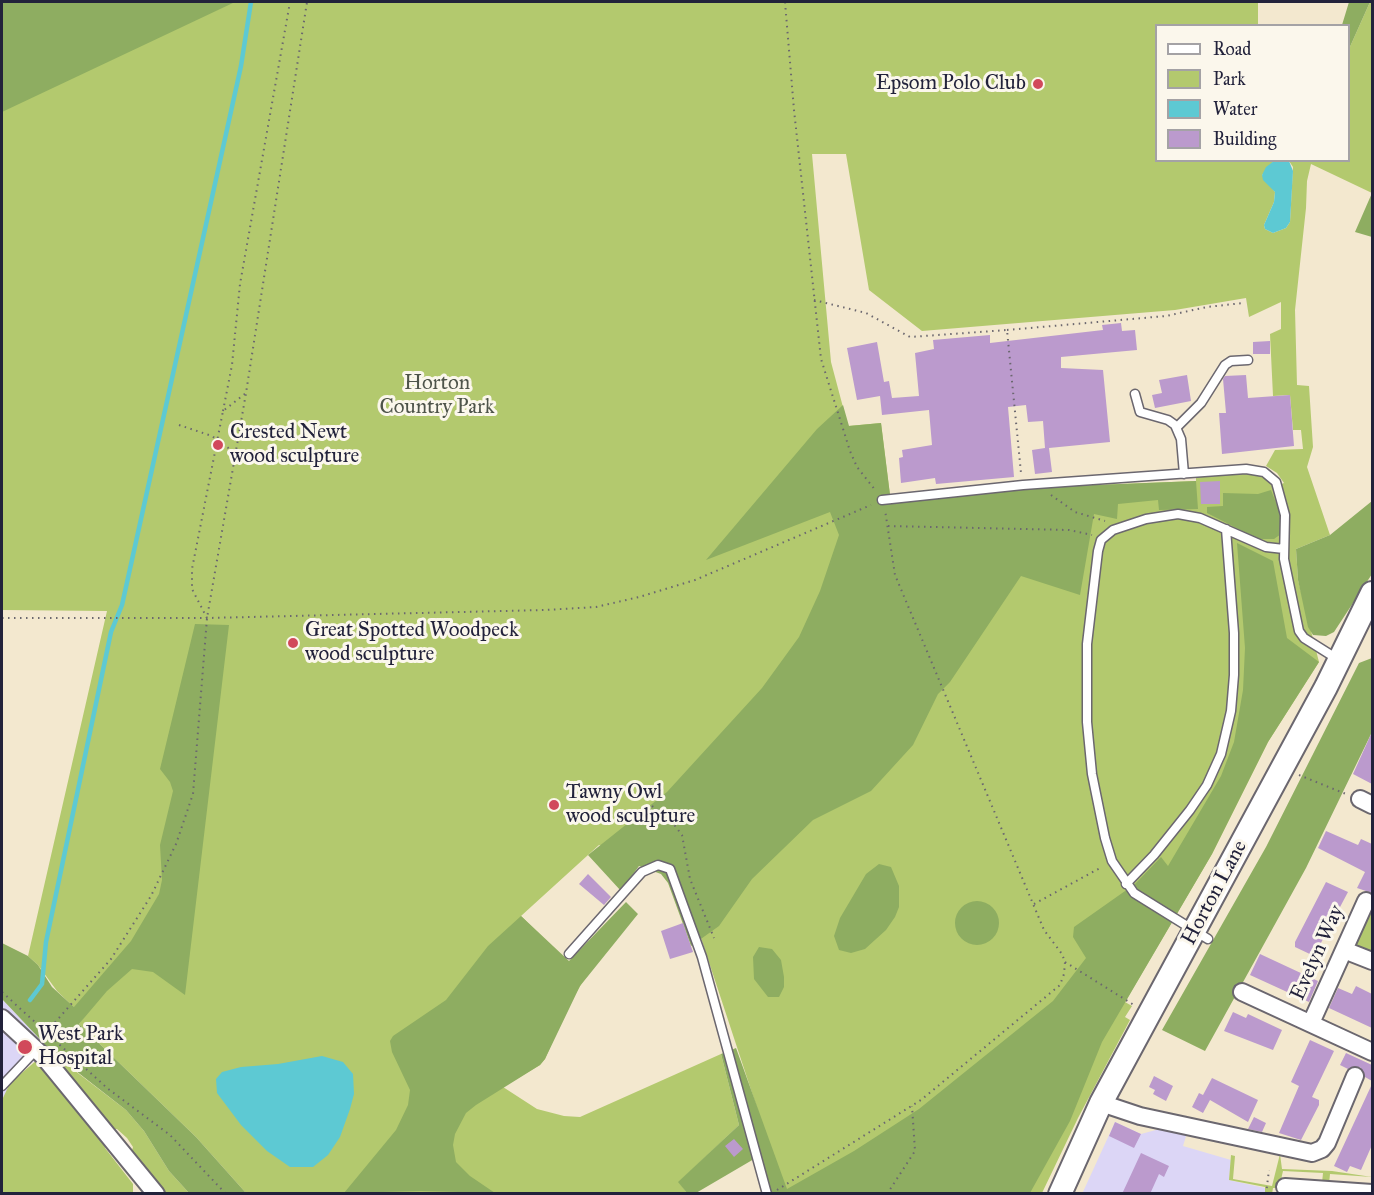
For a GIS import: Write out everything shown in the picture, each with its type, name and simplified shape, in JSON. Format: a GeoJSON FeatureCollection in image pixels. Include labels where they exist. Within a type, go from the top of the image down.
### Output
{"type":"FeatureCollection","features":[{"type":"Feature","properties":{"kind":"street","name":"Horton Lane"},"geometry":{"type":"LineString","coordinates":[[1060,1194],[1101,1103],[1201,936],[1372,593]]}},
{"type":"Feature","properties":{"kind":"street","name":"Evelyn Way"},"geometry":{"type":"LineString","coordinates":[[1311,1023],[1366,901]]}},
{"type":"Feature","properties":{"kind":"street"},"geometry":{"type":"LineString","coordinates":[[1344,950],[1372,961]]}},
{"type":"Feature","properties":{"kind":"street","name":"Evelyn Way"},"geometry":{"type":"LineString","coordinates":[[1242,992],[1372,1052]]}},
{"type":"Feature","properties":{"kind":"street"},"geometry":{"type":"LineString","coordinates":[[2,1018],[37,1049],[150,1192]]}},
{"type":"Feature","properties":{"kind":"street"},"geometry":{"type":"LineString","coordinates":[[1101,1103],[1140,1116],[1312,1153],[1322,1149],[1327,1143],[1355,1076]]}},
{"type":"Feature","properties":{"kind":"street"},"geometry":{"type":"LineString","coordinates":[[1285,1187],[1372,1193]]}},
{"type":"Feature","properties":{"kind":"lane"},"geometry":{"type":"LineString","coordinates":[[1177,427],[1201,403],[1225,365],[1231,361],[1248,360]]}},
{"type":"Feature","properties":{"kind":"lane"},"geometry":{"type":"LineString","coordinates":[[1135,394],[1140,412],[1171,421],[1177,427],[1182,446],[1184,474]]}},
{"type":"Feature","properties":{"kind":"lane"},"geometry":{"type":"LineString","coordinates":[[882,500],[1023,485],[1246,469],[1272,476],[1278,486],[1286,523],[1284,549],[1299,631],[1304,639],[1339,660]]}},
{"type":"Feature","properties":{"kind":"lane"},"geometry":{"type":"LineString","coordinates":[[1201,936],[1140,899],[1126,884],[1112,861],[1092,774],[1087,722],[1086,644],[1101,540],[1125,525],[1178,514],[1194,516],[1261,546],[1284,549]]}},
{"type":"Feature","properties":{"kind":"lane"},"geometry":{"type":"LineString","coordinates":[[1126,884],[1154,855],[1195,803],[1221,754],[1231,711],[1234,675],[1234,626],[1226,529]]}},
{"type":"Feature","properties":{"kind":"lane"},"geometry":{"type":"LineString","coordinates":[[569,954],[642,872],[658,865],[670,869],[702,957],[769,1194]]}},
{"type":"Feature","properties":{"kind":"lane"},"geometry":{"type":"LineString","coordinates":[[2,1086],[37,1049]]}},
{"type":"Feature","properties":{"kind":"path"},"geometry":{"type":"LineString","coordinates":[[207,618],[192,589],[191,578],[216,438],[232,365],[240,284],[290,2]]}},
{"type":"Feature","properties":{"kind":"path"},"geometry":{"type":"LineString","coordinates":[[37,1049],[45,1033],[73,1005],[121,944],[158,884],[176,844],[195,784],[207,618],[246,393],[307,2]]}},
{"type":"Feature","properties":{"kind":"path"},"geometry":{"type":"LineString","coordinates":[[785,2],[821,359],[833,403],[857,467],[882,500],[895,575],[1044,930],[1065,962],[1137,1006]]}},
{"type":"Feature","properties":{"kind":"path"},"geometry":{"type":"LineString","coordinates":[[814,300],[861,311],[910,337],[1166,316],[1207,307],[1243,303]]}},
{"type":"Feature","properties":{"kind":"path"},"geometry":{"type":"LineString","coordinates":[[1007,330],[1023,485]]}},
{"type":"Feature","properties":{"kind":"path"},"geometry":{"type":"LineString","coordinates":[[223,411],[246,393]]}},
{"type":"Feature","properties":{"kind":"path"},"geometry":{"type":"LineString","coordinates":[[179,425],[216,438],[235,453]]}},
{"type":"Feature","properties":{"kind":"path"},"geometry":{"type":"LineString","coordinates":[[1046,484],[1051,495],[1075,512],[1125,525]]}},
{"type":"Feature","properties":{"kind":"path"},"geometry":{"type":"LineString","coordinates":[[2,618],[207,618],[596,607],[695,580],[882,500]]}},
{"type":"Feature","properties":{"kind":"path"},"geometry":{"type":"LineString","coordinates":[[888,526],[1069,530],[1087,533],[1101,540]]}},
{"type":"Feature","properties":{"kind":"path"},"geometry":{"type":"LineString","coordinates":[[1295,774],[1366,802]]}},
{"type":"Feature","properties":{"kind":"path"},"geometry":{"type":"LineString","coordinates":[[652,806],[674,824],[682,835],[690,879],[714,938]]}},
{"type":"Feature","properties":{"kind":"path"},"geometry":{"type":"LineString","coordinates":[[1034,904],[1112,861]]}},
{"type":"Feature","properties":{"kind":"path"},"geometry":{"type":"LineString","coordinates":[[769,1194],[912,1106],[1060,985],[1065,962]]}},
{"type":"Feature","properties":{"kind":"path"},"geometry":{"type":"LineString","coordinates":[[2,992],[107,1088],[170,1136],[226,1194]]}},
{"type":"Feature","properties":{"kind":"path"},"geometry":{"type":"LineString","coordinates":[[886,1194],[915,1151],[912,1106]]}},
{"type":"Feature","properties":{"kind":"path"},"geometry":{"type":"LineString","coordinates":[[1266,1194],[1269,1170]]}},
{"type":"Feature","properties":{"kind":"shaded area","name":"West Park Hospital"},"geometry":{"type":"Polygon","coordinates":[[[2,999],[53,1053],[33,1062],[13,1080],[2,1100],[2,999]]]}},
{"type":"Feature","properties":{"kind":"shaded area"},"geometry":{"type":"Polygon","coordinates":[[[1115,1122],[1141,1134],[1167,1127],[1187,1133],[1183,1146],[1231,1160],[1229,1180],[1265,1188],[1265,1194],[1082,1194],[1115,1122]]]}},
{"type":"Feature","properties":{"kind":"green space","name":"Horton Country Park"},"geometry":{"type":"Polygon","coordinates":[[[2,2],[1258,2],[1258,24],[1155,24],[1155,162],[1273,162],[1262,175],[1275,192],[1274,202],[1264,225],[1265,229],[1273,233],[1286,228],[1290,222],[1293,167],[1290,162],[1350,162],[1350,47],[1372,2],[1372,193],[1311,164],[1307,181],[1295,310],[1297,385],[1309,386],[1313,447],[1307,467],[1330,535],[1296,549],[1298,580],[1319,662],[1268,742],[1212,854],[1125,1002],[1132,1006],[1125,1017],[1130,1020],[1078,1118],[1042,1193],[785,1193],[678,868],[599,845],[521,916],[585,978],[568,1006],[545,1059],[540,1065],[503,1087],[537,1109],[564,1116],[580,1117],[721,1054],[739,1125],[679,1182],[687,1193],[246,1193],[196,1137],[79,1024],[84,1017],[57,991],[38,965],[28,956],[107,611],[2,610],[2,2]],[[812,154],[831,362],[848,426],[881,423],[891,503],[1047,487],[1196,481],[1196,475],[1242,471],[1264,476],[1273,487],[1284,483],[1277,473],[1266,466],[1275,450],[1303,449],[1301,430],[1293,430],[1290,395],[1273,396],[1270,334],[1281,329],[1281,302],[1249,317],[1246,298],[1175,310],[922,331],[869,290],[846,154],[812,154]]]}},
{"type":"Feature","properties":{"kind":"green space"},"geometry":{"type":"Polygon","coordinates":[[[2,2],[235,2],[2,112],[2,2]]]}},
{"type":"Feature","properties":{"kind":"green space"},"geometry":{"type":"Polygon","coordinates":[[[1349,2],[1370,2],[1350,47],[1350,24],[1342,24],[1349,2]]]}},
{"type":"Feature","properties":{"kind":"green space"},"geometry":{"type":"Polygon","coordinates":[[[1372,193],[1372,237],[1355,232],[1372,193]]]}},
{"type":"Feature","properties":{"kind":"green space"},"geometry":{"type":"Polygon","coordinates":[[[843,405],[849,426],[881,423],[891,503],[1047,487],[1196,481],[1198,509],[1159,510],[1158,500],[1118,504],[1117,519],[1094,514],[1080,595],[1021,576],[950,682],[938,694],[913,745],[871,791],[813,820],[752,879],[719,926],[691,946],[668,883],[661,874],[639,866],[621,891],[588,855],[667,792],[762,688],[799,637],[820,591],[839,535],[830,512],[706,560],[817,429],[843,405]]]}},
{"type":"Feature","properties":{"kind":"green space"},"geometry":{"type":"Polygon","coordinates":[[[1271,490],[1282,518],[1281,534],[1274,539],[1258,539],[1207,513],[1207,507],[1223,506],[1223,493],[1258,494],[1271,490]]]}},
{"type":"Feature","properties":{"kind":"green space"},"geometry":{"type":"Polygon","coordinates":[[[1372,501],[1372,574],[1334,632],[1326,636],[1313,635],[1308,627],[1298,580],[1296,549],[1330,535],[1372,501]]]}},
{"type":"Feature","properties":{"kind":"green space"},"geometry":{"type":"Polygon","coordinates":[[[1237,543],[1273,561],[1287,638],[1319,662],[1268,742],[1212,854],[1102,1042],[1070,1121],[1030,1193],[763,1193],[754,1159],[696,1193],[687,1193],[678,1182],[739,1125],[721,1054],[736,1048],[787,1189],[854,1151],[919,1109],[1053,1001],[1086,958],[1073,937],[1074,927],[1135,884],[1161,857],[1168,866],[1221,776],[1234,742],[1243,690],[1245,648],[1237,543]]]}},
{"type":"Feature","properties":{"kind":"green space"},"geometry":{"type":"Polygon","coordinates":[[[195,624],[229,625],[185,995],[153,972],[132,969],[107,991],[79,1024],[196,1137],[246,1193],[189,1193],[169,1171],[144,1131],[126,1110],[53,1053],[2,999],[2,943],[28,956],[38,965],[52,987],[74,1007],[131,941],[159,894],[162,880],[160,845],[173,791],[170,782],[160,769],[195,624]]]}},
{"type":"Feature","properties":{"kind":"green space"},"geometry":{"type":"Polygon","coordinates":[[[1372,658],[1372,732],[1306,868],[1205,1051],[1162,1030],[1266,847],[1359,663],[1372,658]]]}},
{"type":"Feature","properties":{"kind":"green space"},"geometry":{"type":"Polygon","coordinates":[[[879,864],[891,867],[899,886],[899,907],[895,917],[886,930],[865,949],[851,953],[839,950],[834,936],[840,918],[866,874],[879,864]]]}},
{"type":"Feature","properties":{"kind":"green space"},"geometry":{"type":"Polygon","coordinates":[[[977,901],[992,908],[999,923],[992,938],[977,945],[962,938],[955,923],[962,908],[977,901]]]}},
{"type":"Feature","properties":{"kind":"green space"},"geometry":{"type":"Polygon","coordinates":[[[626,902],[638,914],[580,986],[545,1059],[540,1065],[466,1113],[455,1134],[453,1145],[456,1162],[470,1176],[495,1193],[421,1191],[344,1193],[396,1130],[408,1105],[410,1090],[392,1052],[390,1041],[393,1036],[446,1000],[488,946],[521,916],[569,961],[626,902]]]}},
{"type":"Feature","properties":{"kind":"green space"},"geometry":{"type":"Polygon","coordinates":[[[1372,902],[1372,955],[1357,947],[1356,942],[1372,902]]]}},
{"type":"Feature","properties":{"kind":"green space"},"geometry":{"type":"Polygon","coordinates":[[[759,947],[772,949],[781,960],[784,987],[779,997],[768,997],[754,979],[753,957],[759,947]]]}},
{"type":"Feature","properties":{"kind":"green space"},"geometry":{"type":"Polygon","coordinates":[[[44,1042],[70,1067],[126,1110],[144,1131],[169,1171],[189,1193],[163,1193],[131,1154],[133,1147],[127,1138],[117,1129],[110,1129],[44,1046],[44,1042]]]}},
{"type":"Feature","properties":{"kind":"green space"},"geometry":{"type":"Polygon","coordinates":[[[37,1060],[103,1138],[105,1148],[133,1184],[133,1193],[2,1193],[2,1100],[10,1083],[37,1060]]]}},
{"type":"Feature","properties":{"kind":"green space"},"geometry":{"type":"Polygon","coordinates":[[[1280,1154],[1282,1169],[1332,1171],[1372,1177],[1330,1174],[1329,1184],[1322,1183],[1323,1173],[1283,1171],[1279,1188],[1273,1188],[1272,1194],[1265,1193],[1265,1187],[1229,1180],[1231,1155],[1235,1156],[1233,1179],[1272,1186],[1280,1154]]]}},
{"type":"Feature","properties":{"kind":"water"},"geometry":{"type":"Polygon","coordinates":[[[1273,162],[1289,162],[1293,171],[1290,222],[1286,228],[1273,233],[1265,229],[1264,225],[1274,202],[1275,192],[1263,180],[1262,175],[1266,167],[1273,162]]]}},
{"type":"Feature","properties":{"kind":"water"},"geometry":{"type":"Polygon","coordinates":[[[322,1056],[343,1062],[353,1074],[354,1094],[350,1109],[340,1137],[328,1155],[313,1167],[290,1167],[267,1151],[241,1125],[217,1093],[216,1079],[222,1072],[241,1067],[278,1064],[322,1056]]]}},
{"type":"Feature","properties":{"kind":"building"},"geometry":{"type":"Polygon","coordinates":[[[1121,323],[1122,331],[1135,330],[1137,350],[1061,357],[1061,368],[1103,370],[1110,442],[1049,448],[1052,472],[1035,474],[1032,450],[1045,448],[1043,421],[1028,422],[1026,405],[1008,407],[1014,477],[936,484],[935,478],[901,483],[899,458],[903,457],[902,450],[932,445],[929,410],[882,415],[880,396],[857,400],[847,348],[877,342],[884,382],[889,381],[892,398],[919,396],[915,353],[934,349],[933,340],[990,335],[990,343],[1103,330],[1102,325],[1121,323]]]}},
{"type":"Feature","properties":{"kind":"building"},"geometry":{"type":"Polygon","coordinates":[[[1270,341],[1270,354],[1253,354],[1253,342],[1270,341]]]}},
{"type":"Feature","properties":{"kind":"building"},"geometry":{"type":"Polygon","coordinates":[[[1187,375],[1191,401],[1155,408],[1152,395],[1162,393],[1159,380],[1187,375]]]}},
{"type":"Feature","properties":{"kind":"building"},"geometry":{"type":"Polygon","coordinates":[[[1246,375],[1248,398],[1290,395],[1294,446],[1222,454],[1219,413],[1226,413],[1223,379],[1225,376],[1246,375]]]}},
{"type":"Feature","properties":{"kind":"building"},"geometry":{"type":"Polygon","coordinates":[[[1220,481],[1220,504],[1201,504],[1200,482],[1220,481]]]}},
{"type":"Feature","properties":{"kind":"building"},"geometry":{"type":"Polygon","coordinates":[[[1372,732],[1372,784],[1353,774],[1372,732]]]}},
{"type":"Feature","properties":{"kind":"building"},"geometry":{"type":"Polygon","coordinates":[[[1326,831],[1358,845],[1361,839],[1372,844],[1372,893],[1357,888],[1365,872],[1318,848],[1326,831]]]}},
{"type":"Feature","properties":{"kind":"building"},"geometry":{"type":"Polygon","coordinates":[[[588,874],[611,897],[604,905],[579,884],[588,874]]]}},
{"type":"Feature","properties":{"kind":"building"},"geometry":{"type":"Polygon","coordinates":[[[1326,882],[1348,892],[1314,956],[1295,947],[1295,942],[1326,882]]]}},
{"type":"Feature","properties":{"kind":"building"},"geometry":{"type":"Polygon","coordinates":[[[683,923],[693,952],[670,959],[661,931],[683,923]]]}},
{"type":"Feature","properties":{"kind":"building"},"geometry":{"type":"Polygon","coordinates":[[[1260,954],[1318,981],[1309,1002],[1250,975],[1260,954]]]}},
{"type":"Feature","properties":{"kind":"building"},"geometry":{"type":"Polygon","coordinates":[[[1356,986],[1372,994],[1372,1028],[1329,1008],[1338,988],[1352,994],[1356,986]]]}},
{"type":"Feature","properties":{"kind":"building"},"geometry":{"type":"Polygon","coordinates":[[[1233,1012],[1246,1018],[1248,1014],[1282,1030],[1273,1050],[1224,1031],[1233,1012]]]}},
{"type":"Feature","properties":{"kind":"building"},"geometry":{"type":"Polygon","coordinates":[[[1310,1040],[1334,1051],[1312,1097],[1319,1100],[1319,1105],[1301,1140],[1279,1133],[1299,1086],[1291,1082],[1310,1040]]]}},
{"type":"Feature","properties":{"kind":"building"},"geometry":{"type":"Polygon","coordinates":[[[1346,1053],[1372,1065],[1372,1081],[1365,1077],[1360,1067],[1348,1069],[1340,1065],[1346,1053]]]}},
{"type":"Feature","properties":{"kind":"building"},"geometry":{"type":"Polygon","coordinates":[[[1154,1076],[1173,1086],[1166,1101],[1153,1094],[1155,1090],[1149,1087],[1154,1076]]]}},
{"type":"Feature","properties":{"kind":"building"},"geometry":{"type":"Polygon","coordinates":[[[1212,1078],[1258,1100],[1248,1122],[1210,1100],[1203,1113],[1192,1107],[1199,1093],[1203,1095],[1212,1078]]]}},
{"type":"Feature","properties":{"kind":"building"},"geometry":{"type":"Polygon","coordinates":[[[1372,1084],[1372,1145],[1361,1170],[1350,1166],[1347,1172],[1334,1166],[1372,1084]]]}},
{"type":"Feature","properties":{"kind":"building"},"geometry":{"type":"Polygon","coordinates":[[[1254,1117],[1266,1123],[1262,1132],[1248,1129],[1254,1117]]]}},
{"type":"Feature","properties":{"kind":"building"},"geometry":{"type":"Polygon","coordinates":[[[1115,1122],[1141,1134],[1134,1148],[1109,1136],[1115,1122]]]}},
{"type":"Feature","properties":{"kind":"building"},"geometry":{"type":"Polygon","coordinates":[[[734,1139],[743,1149],[734,1157],[725,1146],[734,1139]]]}},
{"type":"Feature","properties":{"kind":"building"},"geometry":{"type":"Polygon","coordinates":[[[1141,1153],[1169,1166],[1164,1177],[1159,1174],[1150,1194],[1122,1194],[1141,1153]]]}},
{"type":"Feature","properties":{"kind":"waterway"},"geometry":{"type":"LineString","coordinates":[[30,1000],[42,984],[46,942],[111,632],[122,605],[241,66],[251,2]]}},
{"type":"Feature","properties":{"kind":"place","name":"Epsom Polo Club"},"geometry":{"type":"Point","coordinates":[1038,84]}},
{"type":"Feature","properties":{"kind":"place","name":"Crested Newt wood sculpture"},"geometry":{"type":"Point","coordinates":[218,445]}},
{"type":"Feature","properties":{"kind":"place","name":"Great Spotted Woodpeck wood sculpture"},"geometry":{"type":"Point","coordinates":[293,643]}},
{"type":"Feature","properties":{"kind":"place","name":"Tawny Owl wood sculpture"},"geometry":{"type":"Point","coordinates":[554,805]}},
{"type":"Feature","properties":{"kind":"place","name":"West Park Hospital"},"geometry":{"type":"Point","coordinates":[25,1047]}}]}
